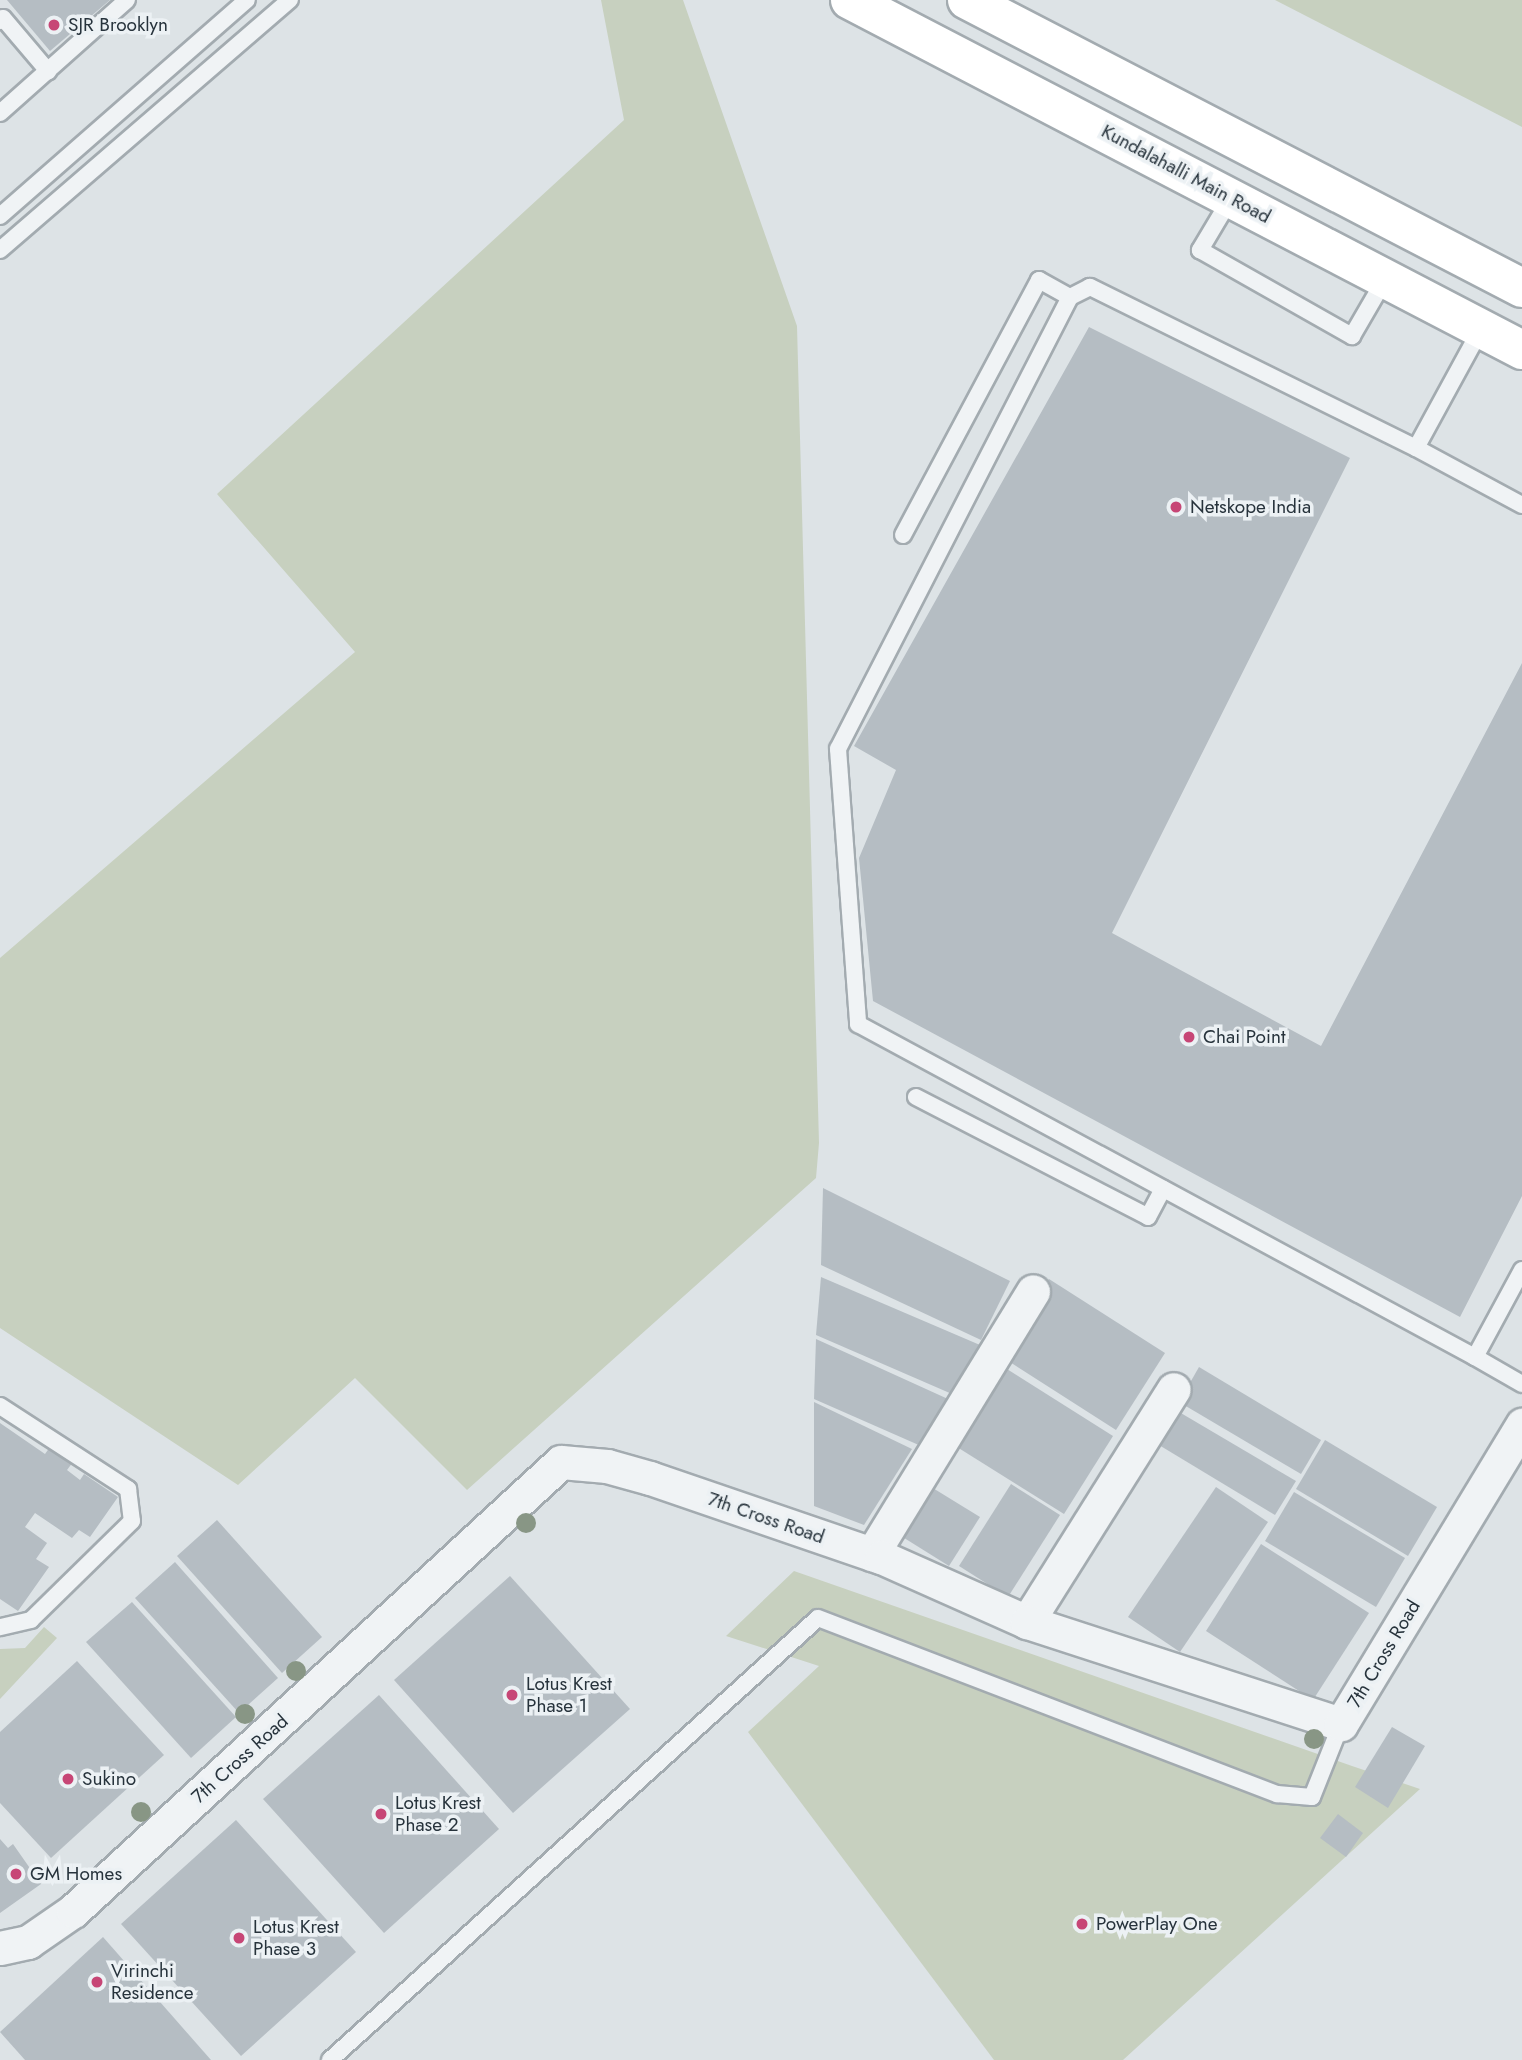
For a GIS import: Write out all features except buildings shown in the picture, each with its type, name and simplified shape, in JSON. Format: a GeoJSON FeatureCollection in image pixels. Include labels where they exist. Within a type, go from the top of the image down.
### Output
{"type":"FeatureCollection","features":[{"type":"Feature","properties":{"kind":"main road","name":"Kundalahalli Main Road"},"geometry":{"type":"LineString","coordinates":[[849,0],[1522,350]]}},
{"type":"Feature","properties":{"kind":"main road"},"geometry":{"type":"LineString","coordinates":[[967,0],[1522,288]]}},
{"type":"Feature","properties":{"kind":"street"},"geometry":{"type":"LineString","coordinates":[[872,1554],[1033,1291]]}},
{"type":"Feature","properties":{"kind":"street"},"geometry":{"type":"LineString","coordinates":[[1027,1622],[1174,1389]]}},
{"type":"Feature","properties":{"kind":"street","name":"7th Cross Road"},"geometry":{"type":"LineString","coordinates":[[0,1948],[29,1942],[73,1911],[562,1462],[607,1465],[650,1478],[872,1554],[1027,1622],[1341,1724],[1522,1425]]}},
{"type":"Feature","properties":{"kind":"lane"},"geometry":{"type":"LineString","coordinates":[[0,113],[127,0]]}},
{"type":"Feature","properties":{"kind":"lane"},"geometry":{"type":"LineString","coordinates":[[0,216],[247,0]]}},
{"type":"Feature","properties":{"kind":"lane"},"geometry":{"type":"LineString","coordinates":[[0,250],[290,0]]}},
{"type":"Feature","properties":{"kind":"lane"},"geometry":{"type":"LineString","coordinates":[[0,21],[3,19],[48,71]]}},
{"type":"Feature","properties":{"kind":"lane"},"geometry":{"type":"LineString","coordinates":[[1231,198],[1200,250],[1352,336],[1385,279]]}},
{"type":"Feature","properties":{"kind":"lane"},"geometry":{"type":"LineString","coordinates":[[903,535],[1039,281],[1070,297]]}},
{"type":"Feature","properties":{"kind":"lane"},"geometry":{"type":"LineString","coordinates":[[1522,505],[1416,447],[1090,287],[1070,297],[838,749],[858,1024],[1522,1384]]}},
{"type":"Feature","properties":{"kind":"lane"},"geometry":{"type":"LineString","coordinates":[[1416,447],[1481,329]]}},
{"type":"Feature","properties":{"kind":"lane"},"geometry":{"type":"LineString","coordinates":[[916,1097],[1148,1217],[1163,1189]]}},
{"type":"Feature","properties":{"kind":"lane"},"geometry":{"type":"LineString","coordinates":[[1475,1357],[1520,1279]]}},
{"type":"Feature","properties":{"kind":"lane"},"geometry":{"type":"LineString","coordinates":[[0,1406],[128,1489],[132,1521],[31,1620],[0,1627]]}},
{"type":"Feature","properties":{"kind":"lane"},"geometry":{"type":"LineString","coordinates":[[330,2060],[818,1618],[1277,1794],[1312,1797],[1341,1724]]}},
{"type":"Feature","properties":{"kind":"green space"},"geometry":{"type":"Polygon","coordinates":[[[601,0],[683,0],[797,326],[819,1143],[816,1178],[467,1490],[355,1378],[238,1485],[0,1328],[0,958],[355,652],[217,494],[624,120],[601,0]]]}},
{"type":"Feature","properties":{"kind":"green space"},"geometry":{"type":"Polygon","coordinates":[[[1275,0],[1522,0],[1522,127],[1275,0]]]}},
{"type":"Feature","properties":{"kind":"green space","name":"PowerPlay One"},"geometry":{"type":"Polygon","coordinates":[[[794,1571],[1420,1789],[1123,2060],[994,2060],[748,1732],[819,1666],[726,1636],[794,1571]]]}},
{"type":"Feature","properties":{"kind":"green space"},"geometry":{"type":"Polygon","coordinates":[[[44,1627],[57,1638],[0,1699],[0,1649],[25,1648],[44,1627]]]}},
{"type":"Feature","properties":{"kind":"place","name":"SJR Brooklyn"},"geometry":{"type":"Point","coordinates":[54,25]}},
{"type":"Feature","properties":{"kind":"place","name":"Netskope India"},"geometry":{"type":"Point","coordinates":[1176,507]}},
{"type":"Feature","properties":{"kind":"place","name":"Chai Point"},"geometry":{"type":"Point","coordinates":[1189,1037]}},
{"type":"Feature","properties":{"kind":"place","name":"Lotus Krest Phase 1"},"geometry":{"type":"Point","coordinates":[512,1695]}},
{"type":"Feature","properties":{"kind":"place","name":"Sukino"},"geometry":{"type":"Point","coordinates":[68,1779]}},
{"type":"Feature","properties":{"kind":"place","name":"Lotus Krest Phase 2"},"geometry":{"type":"Point","coordinates":[381,1814]}},
{"type":"Feature","properties":{"kind":"place","name":"GM Homes"},"geometry":{"type":"Point","coordinates":[16,1874]}},
{"type":"Feature","properties":{"kind":"place","name":"PowerPlay One"},"geometry":{"type":"Point","coordinates":[1082,1924]}},
{"type":"Feature","properties":{"kind":"place","name":"Lotus Krest Phase 3"},"geometry":{"type":"Point","coordinates":[239,1938]}},
{"type":"Feature","properties":{"kind":"place","name":"Virinchi Residence"},"geometry":{"type":"Point","coordinates":[97,1982]}}]}
